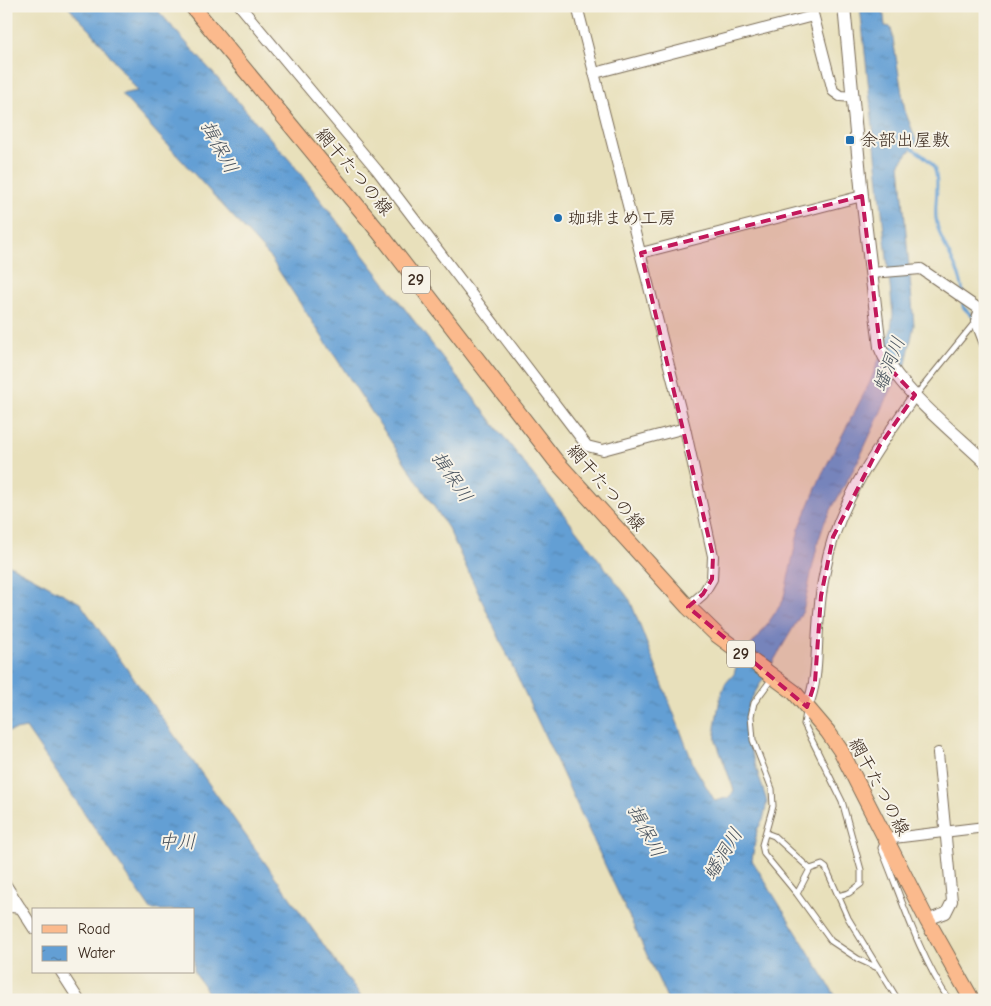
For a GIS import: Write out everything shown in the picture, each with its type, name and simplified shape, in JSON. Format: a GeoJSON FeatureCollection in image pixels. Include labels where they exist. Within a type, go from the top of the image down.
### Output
{"type":"FeatureCollection","features":[{"type":"Feature","properties":{"kind":"main road","name":"網干たつの線"},"geometry":{"type":"LineString","coordinates":[[192,6],[379,232],[555,460],[688,607],[717,635],[794,692],[807,707],[841,752],[927,920],[972,1000]]}},
{"type":"Feature","properties":{"kind":"street"},"geometry":{"type":"LineString","coordinates":[[240,6],[377,170],[587,446],[603,450],[685,428]]}},
{"type":"Feature","properties":{"kind":"street"},"geometry":{"type":"LineString","coordinates":[[578,6],[685,428],[713,556],[712,578],[703,594],[688,607]]}},
{"type":"Feature","properties":{"kind":"street"},"geometry":{"type":"LineString","coordinates":[[844,6],[862,196],[878,335],[884,357],[900,381],[985,462]]}},
{"type":"Feature","properties":{"kind":"street"},"geometry":{"type":"LineString","coordinates":[[595,73],[812,11],[834,91],[840,96],[853,98]]}},
{"type":"Feature","properties":{"kind":"street"},"geometry":{"type":"LineString","coordinates":[[641,253],[862,196]]}},
{"type":"Feature","properties":{"kind":"street"},"geometry":{"type":"LineString","coordinates":[[871,273],[921,269],[982,311],[976,321],[985,344]]}},
{"type":"Feature","properties":{"kind":"street"},"geometry":{"type":"LineString","coordinates":[[807,707],[815,682],[821,596],[833,537],[855,490],[880,446],[915,395]]}},
{"type":"Feature","properties":{"kind":"street"},"geometry":{"type":"LineString","coordinates":[[927,920],[946,914],[952,902],[938,753]]}},
{"type":"Feature","properties":{"kind":"street"},"geometry":{"type":"LineString","coordinates":[[885,839],[985,828]]}},
{"type":"Feature","properties":{"kind":"street"},"geometry":{"type":"LineString","coordinates":[[6,885],[32,925]]}},
{"type":"Feature","properties":{"kind":"street"},"geometry":{"type":"LineString","coordinates":[[6,901],[11,907],[21,908]]}},
{"type":"Feature","properties":{"kind":"street"},"geometry":{"type":"LineString","coordinates":[[62,974],[79,1000]]}},
{"type":"Feature","properties":{"kind":"lane"},"geometry":{"type":"LineString","coordinates":[[915,395],[976,321]]}},
{"type":"Feature","properties":{"kind":"lane"},"geometry":{"type":"LineString","coordinates":[[773,677],[754,703],[751,716],[753,740],[772,789],[774,806],[762,845],[764,854],[798,894],[831,941],[858,959],[880,969]]}},
{"type":"Feature","properties":{"kind":"lane"},"geometry":{"type":"LineString","coordinates":[[807,707],[804,724],[842,801],[861,870],[861,884],[849,893],[838,896]]}},
{"type":"Feature","properties":{"kind":"lane"},"geometry":{"type":"LineString","coordinates":[[766,833],[774,836],[810,869]]}},
{"type":"Feature","properties":{"kind":"lane"},"geometry":{"type":"LineString","coordinates":[[885,839],[881,848],[899,900],[927,960],[949,1000]]}},
{"type":"Feature","properties":{"kind":"lane"},"geometry":{"type":"LineString","coordinates":[[798,894],[810,869],[822,865],[826,868],[848,918],[898,1000]]}},
{"type":"Feature","properties":{"kind":"highlighted area"},"geometry":{"type":"Polygon","coordinates":[[[862,196],[880,347],[895,374],[915,395],[880,445],[833,537],[821,596],[815,682],[807,707],[688,607],[703,594],[712,579],[713,556],[641,253],[862,196]]]}},
{"type":"Feature","properties":{"kind":"water"},"geometry":{"type":"Polygon","coordinates":[[[67,6],[154,6],[292,163],[630,600],[694,766],[715,801],[730,797],[734,790],[716,741],[715,727],[720,698],[725,684],[734,674],[738,660],[759,636],[783,601],[799,529],[822,474],[869,384],[891,330],[893,314],[860,6],[883,6],[885,26],[891,27],[905,111],[917,142],[900,163],[914,325],[906,364],[891,390],[858,461],[825,521],[818,542],[803,611],[749,703],[745,725],[747,738],[767,802],[763,820],[757,830],[752,860],[838,1000],[668,1000],[448,528],[269,256],[121,94],[138,91],[91,31],[67,6]]]}},
{"type":"Feature","properties":{"kind":"water","name":"中川"},"geometry":{"type":"Polygon","coordinates":[[[6,563],[80,603],[363,1000],[213,1000],[195,973],[195,908],[150,908],[26,728],[6,732],[6,563]]]}},
{"type":"Feature","properties":{"kind":"waterway"},"geometry":{"type":"LineString","coordinates":[[909,146],[933,166],[937,178],[936,219],[938,229],[959,275],[963,295]]}},
{"type":"Feature","properties":{"kind":"waterway"},"geometry":{"type":"LineString","coordinates":[[963,301],[963,307],[974,318]]}},
{"type":"Feature","properties":{"kind":"place","name":"余部出屋敷"},"geometry":{"type":"Point","coordinates":[850,140]}},
{"type":"Feature","properties":{"kind":"place","name":"珈琲まめ工房"},"geometry":{"type":"Point","coordinates":[558,218]}},
{"type":"Feature","properties":{"kind":"water label","name":"揖保川"},"geometry":{"type":"Point","coordinates":[219,147]}},
{"type":"Feature","properties":{"kind":"water label","name":"蟠洞川"},"geometry":{"type":"Point","coordinates":[889,364]}},
{"type":"Feature","properties":{"kind":"water label","name":"揖保川"},"geometry":{"type":"Point","coordinates":[452,477]}},
{"type":"Feature","properties":{"kind":"water label","name":"揖保川"},"geometry":{"type":"Point","coordinates":[646,831]}},
{"type":"Feature","properties":{"kind":"water label","name":"蟠洞川"},"geometry":{"type":"Point","coordinates":[723,854]}}]}
